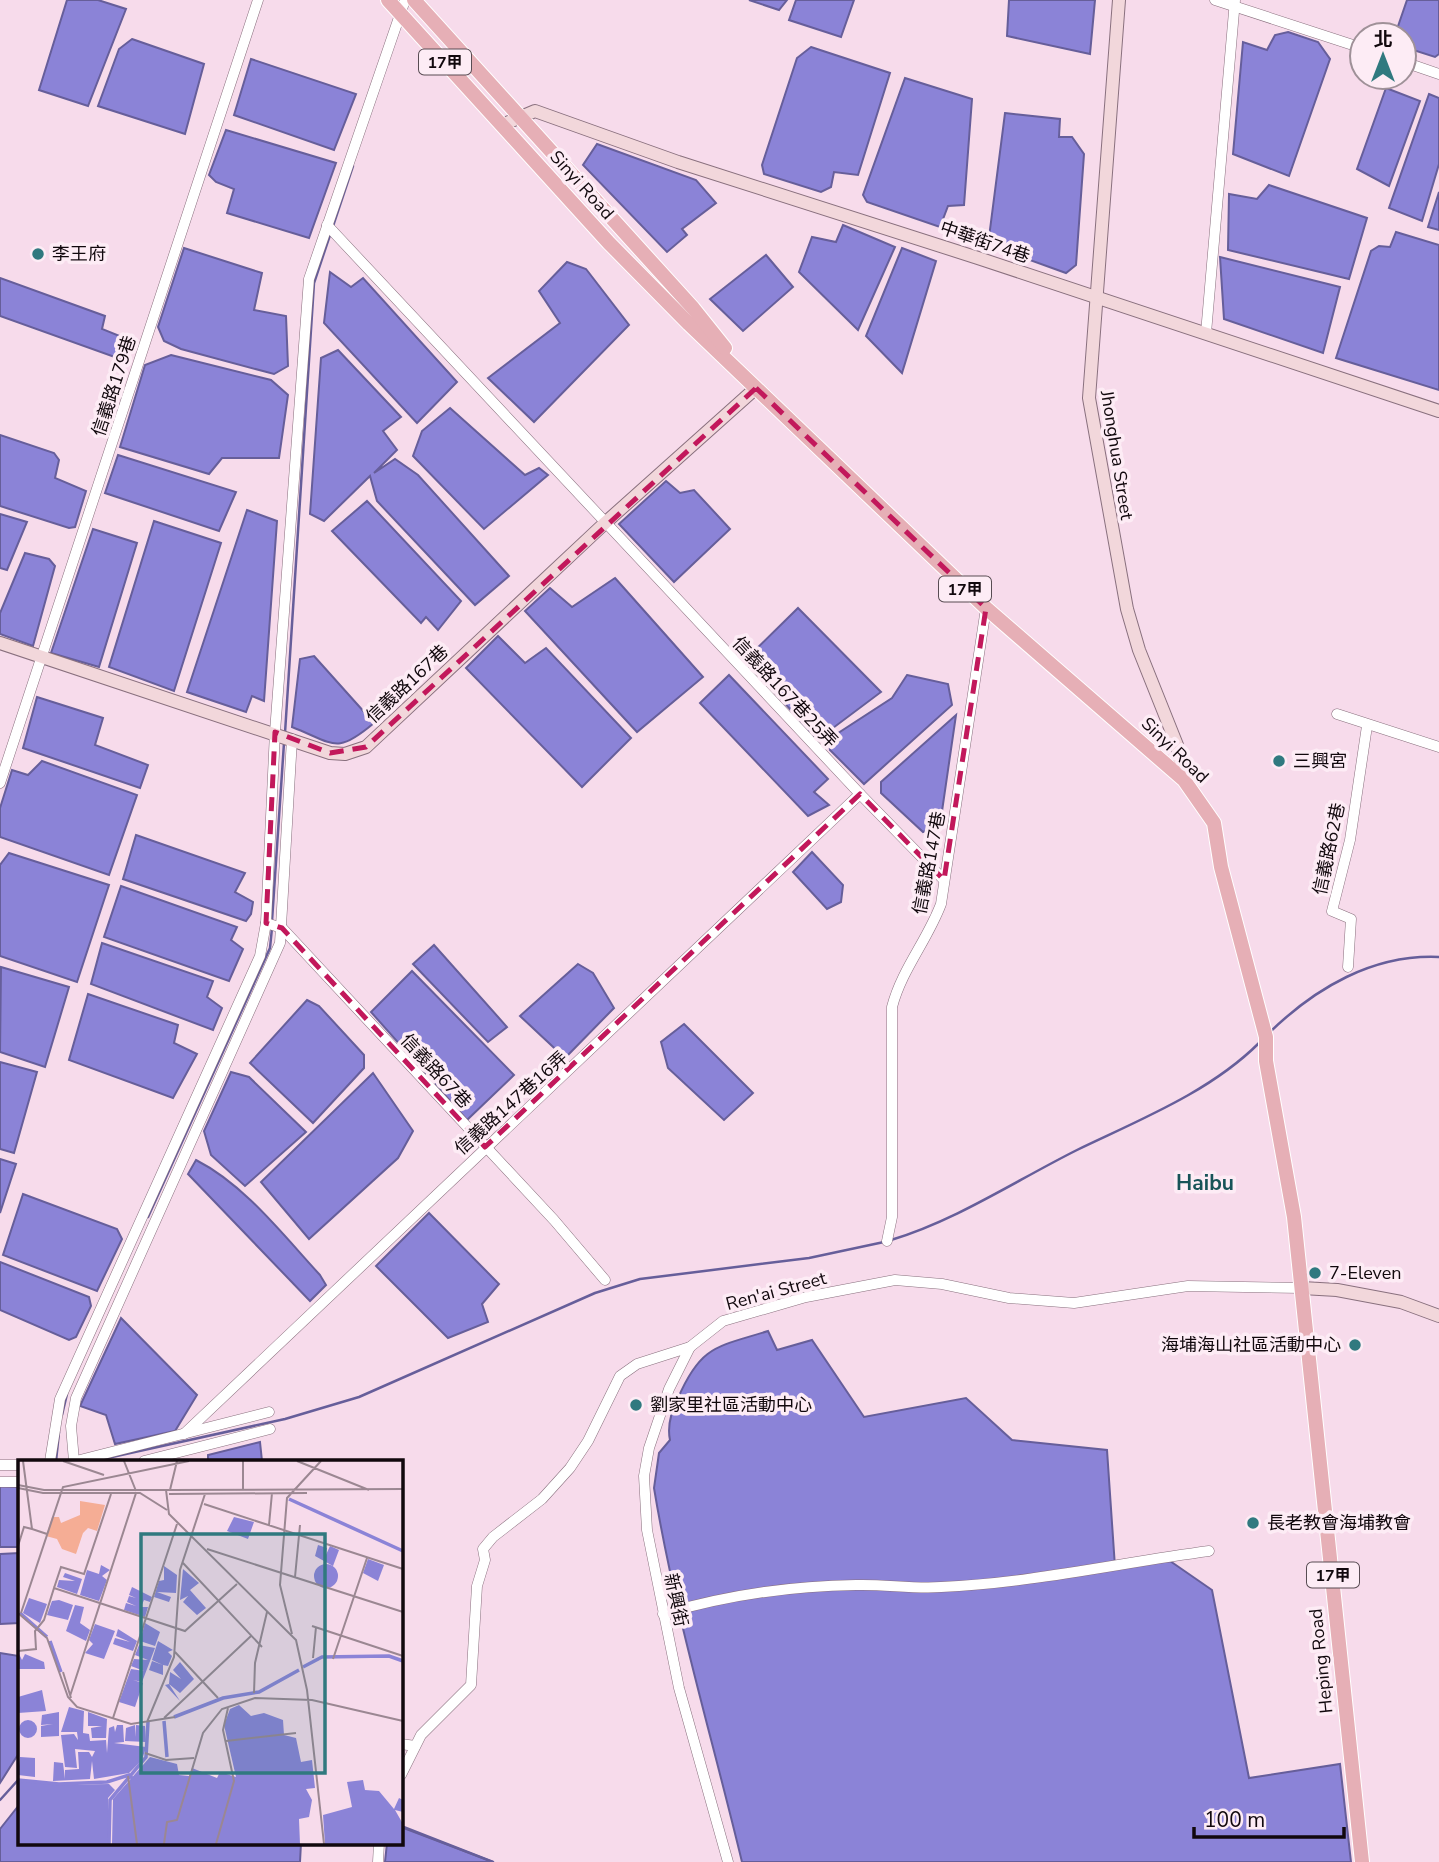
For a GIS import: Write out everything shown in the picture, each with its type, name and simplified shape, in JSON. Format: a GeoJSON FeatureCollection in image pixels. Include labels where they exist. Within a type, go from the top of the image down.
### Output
{"type":"FeatureCollection","features":[{"type":"Feature","properties":{"kind":"main road","name":"Sinyi Road"},"geometry":{"type":"LineString","coordinates":[[388,0],[411,3],[520,116],[693,308],[756,388]]}},
{"type":"Feature","properties":{"kind":"main road","name":"Sinyi Road"},"geometry":{"type":"LineString","coordinates":[[411,3],[502,125],[608,243],[986,608],[1184,780],[1214,823],[1221,867],[1265,1033],[1266,1061],[1294,1217],[1302,1288]]}},
{"type":"Feature","properties":{"kind":"main road","name":"Heping Road"},"geometry":{"type":"LineString","coordinates":[[1302,1288],[1362,1862]]}},
{"type":"Feature","properties":{"kind":"street","name":"信義路179巷"},"geometry":{"type":"LineString","coordinates":[[0,783],[258,0]]}},
{"type":"Feature","properties":{"kind":"street","name":"Jhonghua Street"},"geometry":{"type":"LineString","coordinates":[[1119,0],[1088,398],[1118,564],[1139,650],[1177,745],[1184,780]]}},
{"type":"Feature","properties":{"kind":"street"},"geometry":{"type":"LineString","coordinates":[[1214,0],[1234,3],[1348,43]]}},
{"type":"Feature","properties":{"kind":"street"},"geometry":{"type":"LineString","coordinates":[[50,1460],[60,1399],[260,956],[266,923],[275,732],[309,279],[411,3]]}},
{"type":"Feature","properties":{"kind":"street"},"geometry":{"type":"LineString","coordinates":[[1206,333],[1234,3]]}},
{"type":"Feature","properties":{"kind":"street"},"geometry":{"type":"LineString","coordinates":[[1418,67],[1439,74]]}},
{"type":"Feature","properties":{"kind":"street","name":"中華街74巷"},"geometry":{"type":"LineString","coordinates":[[520,116],[535,111],[678,162],[965,253],[1096,299],[1439,411]]}},
{"type":"Feature","properties":{"kind":"street"},"geometry":{"type":"LineString","coordinates":[[502,125],[520,116]]}},
{"type":"Feature","properties":{"kind":"street","name":"信義路167巷25弄"},"geometry":{"type":"LineString","coordinates":[[327,225],[860,794],[944,880]]}},
{"type":"Feature","properties":{"kind":"street","name":"信義路167巷"},"geometry":{"type":"LineString","coordinates":[[0,643],[338,753],[354,752],[366,747],[605,523],[756,388]]}},
{"type":"Feature","properties":{"kind":"street","name":"信義路147巷"},"geometry":{"type":"LineString","coordinates":[[887,1241],[892,1217],[892,1007],[899,981],[933,926],[941,904],[986,608]]}},
{"type":"Feature","properties":{"kind":"street"},"geometry":{"type":"LineString","coordinates":[[1337,714],[1367,726],[1439,747]]}},
{"type":"Feature","properties":{"kind":"street","name":"信義路62巷"},"geometry":{"type":"LineString","coordinates":[[1348,967],[1351,919],[1332,911],[1350,840],[1367,726]]}},
{"type":"Feature","properties":{"kind":"street"},"geometry":{"type":"LineString","coordinates":[[75,1460],[71,1426],[76,1398],[280,943],[291,738]]}},
{"type":"Feature","properties":{"kind":"street","name":"信義路147巷16弄"},"geometry":{"type":"LineString","coordinates":[[184,1434],[485,1147],[560,1081],[860,794]]}},
{"type":"Feature","properties":{"kind":"street","name":"信義路67巷"},"geometry":{"type":"LineString","coordinates":[[266,923],[282,928],[605,1280]]}},
{"type":"Feature","properties":{"kind":"street","name":"Ren'ai Street"},"geometry":{"type":"LineString","coordinates":[[402,1773],[421,1735],[471,1685],[477,1586],[485,1560],[483,1549],[493,1537],[542,1499],[570,1468],[588,1441],[620,1376],[637,1364],[690,1346],[723,1321],[806,1297],[895,1280],[942,1284],[1009,1298],[1074,1303],[1188,1286],[1302,1288]]}},
{"type":"Feature","properties":{"kind":"street"},"geometry":{"type":"LineString","coordinates":[[1302,1288],[1337,1290],[1401,1302],[1439,1316]]}},
{"type":"Feature","properties":{"kind":"street","name":"新興街"},"geometry":{"type":"LineString","coordinates":[[690,1346],[669,1389],[646,1463],[647,1530],[679,1688],[728,1862]]}},
{"type":"Feature","properties":{"kind":"street"},"geometry":{"type":"LineString","coordinates":[[79,1460],[269,1412]]}},
{"type":"Feature","properties":{"kind":"street"},"geometry":{"type":"LineString","coordinates":[[148,1460],[270,1429]]}},
{"type":"Feature","properties":{"kind":"street"},"geometry":{"type":"LineString","coordinates":[[0,1465],[18,1465]]}},
{"type":"Feature","properties":{"kind":"street"},"geometry":{"type":"LineString","coordinates":[[0,1482],[18,1482]]}},
{"type":"Feature","properties":{"kind":"street"},"geometry":{"type":"LineString","coordinates":[[663,1614],[749,1592],[858,1585],[938,1588],[1032,1581],[1209,1550]]}},
{"type":"Feature","properties":{"kind":"street"},"geometry":{"type":"LineString","coordinates":[[402,1744],[415,1746]]}},
{"type":"Feature","properties":{"kind":"street"},"geometry":{"type":"LineString","coordinates":[[378,1862],[379,1844]]}},
{"type":"Feature","properties":{"kind":"highlighted area"},"geometry":{"type":"Polygon","coordinates":[[[756,388],[986,608],[944,880],[860,794],[485,1147],[282,928],[266,923],[275,732],[330,753],[366,747],[756,388]]]}},
{"type":"Feature","properties":{"kind":"shaded area"},"geometry":{"type":"Polygon","coordinates":[[[67,0],[98,0],[126,9],[88,106],[39,90],[67,0]]]}},
{"type":"Feature","properties":{"kind":"shaded area"},"geometry":{"type":"Polygon","coordinates":[[[749,0],[787,0],[779,10],[749,0]]]}},
{"type":"Feature","properties":{"kind":"shaded area"},"geometry":{"type":"Polygon","coordinates":[[[796,0],[854,0],[841,37],[789,20],[796,0]]]}},
{"type":"Feature","properties":{"kind":"shaded area"},"geometry":{"type":"Polygon","coordinates":[[[1009,0],[1095,0],[1090,54],[1007,36],[1009,0]]]}},
{"type":"Feature","properties":{"kind":"shaded area"},"geometry":{"type":"Polygon","coordinates":[[[1407,0],[1439,0],[1439,54],[1435,57],[1418,52],[1418,21],[1400,21],[1407,0]]]}},
{"type":"Feature","properties":{"kind":"shaded area"},"geometry":{"type":"Polygon","coordinates":[[[1288,32],[1318,42],[1330,59],[1289,176],[1233,154],[1243,42],[1267,50],[1275,35],[1288,32]]]}},
{"type":"Feature","properties":{"kind":"shaded area"},"geometry":{"type":"Polygon","coordinates":[[[132,39],[204,64],[185,134],[98,106],[119,49],[132,39]]]}},
{"type":"Feature","properties":{"kind":"shaded area"},"geometry":{"type":"Polygon","coordinates":[[[811,47],[890,73],[858,175],[834,172],[831,187],[821,192],[764,174],[762,165],[797,58],[811,47]]]}},
{"type":"Feature","properties":{"kind":"shaded area"},"geometry":{"type":"Polygon","coordinates":[[[251,59],[356,94],[334,150],[234,115],[251,59]]]}},
{"type":"Feature","properties":{"kind":"shaded area"},"geometry":{"type":"Polygon","coordinates":[[[905,78],[972,99],[964,205],[948,206],[940,227],[867,202],[863,195],[905,78]]]}},
{"type":"Feature","properties":{"kind":"shaded area"},"geometry":{"type":"Polygon","coordinates":[[[1385,91],[1394,91],[1420,101],[1389,186],[1357,169],[1385,91]]]}},
{"type":"Feature","properties":{"kind":"shaded area"},"geometry":{"type":"Polygon","coordinates":[[[1429,94],[1439,98],[1439,164],[1422,221],[1389,208],[1429,94]]]}},
{"type":"Feature","properties":{"kind":"shaded area"},"geometry":{"type":"Polygon","coordinates":[[[1005,113],[1060,119],[1059,137],[1072,137],[1084,154],[1076,265],[1066,273],[988,245],[1005,113]]]}},
{"type":"Feature","properties":{"kind":"shaded area"},"geometry":{"type":"Polygon","coordinates":[[[226,130],[336,163],[309,238],[227,213],[234,189],[216,182],[209,175],[226,130]]]}},
{"type":"Feature","properties":{"kind":"shaded area"},"geometry":{"type":"Polygon","coordinates":[[[597,144],[696,180],[716,203],[682,229],[687,235],[667,252],[583,165],[597,144]]]}},
{"type":"Feature","properties":{"kind":"shaded area"},"geometry":{"type":"Polygon","coordinates":[[[1269,185],[1367,218],[1349,279],[1228,250],[1229,194],[1257,199],[1269,185]]]}},
{"type":"Feature","properties":{"kind":"shaded area"},"geometry":{"type":"Polygon","coordinates":[[[1439,192],[1439,230],[1428,227],[1439,192]]]}},
{"type":"Feature","properties":{"kind":"shaded area"},"geometry":{"type":"Polygon","coordinates":[[[843,225],[895,247],[858,330],[799,272],[812,237],[836,242],[843,225]]]}},
{"type":"Feature","properties":{"kind":"shaded area"},"geometry":{"type":"Polygon","coordinates":[[[1396,232],[1439,245],[1439,390],[1336,358],[1371,251],[1379,246],[1390,247],[1396,232]]]}},
{"type":"Feature","properties":{"kind":"shaded area"},"geometry":{"type":"Polygon","coordinates":[[[184,248],[262,273],[254,310],[286,316],[288,366],[274,374],[181,349],[164,341],[158,327],[184,248]]]}},
{"type":"Feature","properties":{"kind":"shaded area"},"geometry":{"type":"Polygon","coordinates":[[[902,248],[936,261],[902,373],[866,336],[902,248]]]}},
{"type":"Feature","properties":{"kind":"shaded area"},"geometry":{"type":"Polygon","coordinates":[[[766,255],[793,287],[743,331],[710,299],[766,255]]]}},
{"type":"Feature","properties":{"kind":"shaded area"},"geometry":{"type":"Polygon","coordinates":[[[1220,257],[1340,287],[1323,353],[1224,319],[1220,257]]]}},
{"type":"Feature","properties":{"kind":"shaded area"},"geometry":{"type":"Polygon","coordinates":[[[567,262],[586,269],[629,325],[534,422],[488,378],[560,323],[539,291],[567,262]]]}},
{"type":"Feature","properties":{"kind":"shaded area"},"geometry":{"type":"Polygon","coordinates":[[[330,272],[351,287],[363,278],[457,382],[417,423],[324,323],[330,272]]]}},
{"type":"Feature","properties":{"kind":"shaded area"},"geometry":{"type":"Polygon","coordinates":[[[0,278],[105,316],[102,329],[132,341],[123,360],[0,316],[0,278]]]}},
{"type":"Feature","properties":{"kind":"shaded area"},"geometry":{"type":"Polygon","coordinates":[[[338,350],[401,417],[383,431],[397,450],[374,473],[395,459],[418,475],[509,576],[475,605],[377,501],[370,476],[324,521],[310,514],[321,358],[338,350]]]}},
{"type":"Feature","properties":{"kind":"shaded area"},"geometry":{"type":"Polygon","coordinates":[[[171,355],[271,380],[288,395],[279,458],[222,458],[209,474],[120,447],[145,365],[171,355]]]}},
{"type":"Feature","properties":{"kind":"shaded area"},"geometry":{"type":"Polygon","coordinates":[[[450,408],[525,475],[539,468],[548,475],[484,529],[413,456],[422,431],[450,408]]]}},
{"type":"Feature","properties":{"kind":"shaded area"},"geometry":{"type":"Polygon","coordinates":[[[0,435],[54,453],[59,460],[55,478],[86,491],[75,527],[69,528],[0,506],[0,435]]]}},
{"type":"Feature","properties":{"kind":"shaded area"},"geometry":{"type":"Polygon","coordinates":[[[118,455],[236,492],[219,531],[105,493],[118,455]]]}},
{"type":"Feature","properties":{"kind":"shaded area"},"geometry":{"type":"Polygon","coordinates":[[[666,481],[680,493],[694,490],[730,529],[674,582],[619,524],[666,481]]]}},
{"type":"Feature","properties":{"kind":"shaded area"},"geometry":{"type":"Polygon","coordinates":[[[367,501],[461,601],[438,630],[426,617],[421,623],[332,531],[367,501]]]}},
{"type":"Feature","properties":{"kind":"shaded area"},"geometry":{"type":"Polygon","coordinates":[[[247,510],[277,521],[264,701],[252,696],[246,712],[187,692],[247,510]]]}},
{"type":"Feature","properties":{"kind":"shaded area"},"geometry":{"type":"Polygon","coordinates":[[[0,514],[27,522],[7,570],[0,568],[0,514]]]}},
{"type":"Feature","properties":{"kind":"shaded area"},"geometry":{"type":"Polygon","coordinates":[[[154,521],[221,543],[174,691],[109,667],[154,521]]]}},
{"type":"Feature","properties":{"kind":"shaded area"},"geometry":{"type":"Polygon","coordinates":[[[93,529],[137,543],[99,667],[51,653],[93,529]]]}},
{"type":"Feature","properties":{"kind":"shaded area"},"geometry":{"type":"Polygon","coordinates":[[[25,553],[49,559],[55,566],[33,646],[0,634],[0,613],[25,553]]]}},
{"type":"Feature","properties":{"kind":"shaded area"},"geometry":{"type":"Polygon","coordinates":[[[615,578],[703,677],[637,732],[525,611],[550,588],[572,607],[615,578]]]}},
{"type":"Feature","properties":{"kind":"shaded area"},"geometry":{"type":"Polygon","coordinates":[[[798,608],[881,692],[817,740],[746,659],[798,608]]]}},
{"type":"Feature","properties":{"kind":"shaded area"},"geometry":{"type":"Polygon","coordinates":[[[498,636],[525,663],[546,648],[631,738],[582,787],[466,668],[498,636]]]}},
{"type":"Feature","properties":{"kind":"shaded area"},"geometry":{"type":"Polygon","coordinates":[[[314,656],[374,723],[351,740],[343,743],[327,742],[292,727],[300,659],[314,656]]]}},
{"type":"Feature","properties":{"kind":"shaded area"},"geometry":{"type":"Polygon","coordinates":[[[729,675],[828,779],[814,792],[829,805],[808,816],[700,703],[729,675]]]}},
{"type":"Feature","properties":{"kind":"shaded area"},"geometry":{"type":"Polygon","coordinates":[[[907,675],[948,684],[952,705],[864,784],[830,750],[829,739],[892,698],[907,675]]]}},
{"type":"Feature","properties":{"kind":"shaded area"},"geometry":{"type":"Polygon","coordinates":[[[37,697],[103,718],[95,745],[148,765],[140,788],[23,748],[37,697]]]}},
{"type":"Feature","properties":{"kind":"shaded area"},"geometry":{"type":"Polygon","coordinates":[[[956,715],[940,825],[923,832],[881,793],[881,782],[956,715]]]}},
{"type":"Feature","properties":{"kind":"shaded area"},"geometry":{"type":"Polygon","coordinates":[[[42,761],[137,795],[109,875],[0,837],[0,808],[12,770],[28,775],[42,761]]]}},
{"type":"Feature","properties":{"kind":"shaded area"},"geometry":{"type":"Polygon","coordinates":[[[136,835],[245,873],[235,892],[253,902],[251,914],[246,921],[123,879],[136,835]]]}},
{"type":"Feature","properties":{"kind":"shaded area"},"geometry":{"type":"Polygon","coordinates":[[[812,852],[843,885],[841,902],[827,909],[793,872],[812,852]]]}},
{"type":"Feature","properties":{"kind":"shaded area"},"geometry":{"type":"Polygon","coordinates":[[[9,853],[109,885],[77,982],[0,956],[0,865],[9,853]]]}},
{"type":"Feature","properties":{"kind":"shaded area"},"geometry":{"type":"Polygon","coordinates":[[[121,886],[237,927],[231,940],[243,949],[229,981],[104,937],[121,886]]]}},
{"type":"Feature","properties":{"kind":"shaded area"},"geometry":{"type":"Polygon","coordinates":[[[102,943],[213,981],[207,997],[222,1008],[213,1030],[91,984],[102,943]]]}},
{"type":"Feature","properties":{"kind":"shaded area"},"geometry":{"type":"Polygon","coordinates":[[[434,945],[507,1027],[488,1042],[413,964],[434,945]]]}},
{"type":"Feature","properties":{"kind":"shaded area"},"geometry":{"type":"Polygon","coordinates":[[[578,964],[593,973],[614,1008],[565,1058],[520,1016],[578,964]]]}},
{"type":"Feature","properties":{"kind":"shaded area"},"geometry":{"type":"Polygon","coordinates":[[[1,967],[69,987],[45,1067],[0,1052],[1,967]]]}},
{"type":"Feature","properties":{"kind":"shaded area"},"geometry":{"type":"Polygon","coordinates":[[[412,971],[514,1075],[467,1120],[371,1012],[412,971]]]}},
{"type":"Feature","properties":{"kind":"shaded area"},"geometry":{"type":"Polygon","coordinates":[[[88,994],[178,1025],[174,1043],[197,1054],[173,1098],[69,1060],[88,994]]]}},
{"type":"Feature","properties":{"kind":"shaded area"},"geometry":{"type":"Polygon","coordinates":[[[307,1000],[319,1006],[364,1055],[364,1068],[313,1123],[250,1063],[307,1000]]]}},
{"type":"Feature","properties":{"kind":"shaded area"},"geometry":{"type":"Polygon","coordinates":[[[684,1024],[753,1093],[724,1120],[668,1068],[661,1042],[684,1024]]]}},
{"type":"Feature","properties":{"kind":"shaded area"},"geometry":{"type":"Polygon","coordinates":[[[0,1062],[37,1072],[14,1153],[0,1149],[0,1062]]]}},
{"type":"Feature","properties":{"kind":"shaded area"},"geometry":{"type":"Polygon","coordinates":[[[231,1072],[249,1077],[306,1132],[245,1186],[211,1155],[204,1131],[231,1072]]]}},
{"type":"Feature","properties":{"kind":"shaded area"},"geometry":{"type":"Polygon","coordinates":[[[373,1073],[413,1131],[398,1158],[309,1239],[261,1182],[373,1073]]]}},
{"type":"Feature","properties":{"kind":"shaded area"},"geometry":{"type":"Polygon","coordinates":[[[0,1159],[16,1164],[0,1213],[0,1159]]]}},
{"type":"Feature","properties":{"kind":"shaded area"},"geometry":{"type":"Polygon","coordinates":[[[196,1160],[214,1170],[247,1197],[320,1275],[326,1285],[310,1301],[188,1174],[196,1160]]]}},
{"type":"Feature","properties":{"kind":"shaded area"},"geometry":{"type":"Polygon","coordinates":[[[23,1194],[117,1229],[122,1239],[97,1291],[3,1255],[23,1194]]]}},
{"type":"Feature","properties":{"kind":"shaded area"},"geometry":{"type":"Polygon","coordinates":[[[429,1213],[499,1284],[482,1304],[488,1322],[448,1338],[376,1266],[429,1213]]]}},
{"type":"Feature","properties":{"kind":"shaded area"},"geometry":{"type":"Polygon","coordinates":[[[0,1262],[89,1297],[91,1306],[76,1337],[69,1340],[0,1310],[0,1262]]]}},
{"type":"Feature","properties":{"kind":"shaded area"},"geometry":{"type":"Polygon","coordinates":[[[121,1318],[197,1395],[175,1431],[115,1444],[106,1415],[80,1406],[121,1318]]]}},
{"type":"Feature","properties":{"kind":"shaded area"},"geometry":{"type":"Polygon","coordinates":[[[768,1331],[777,1350],[812,1340],[864,1417],[966,1398],[1012,1440],[1107,1450],[1115,1567],[1170,1561],[1212,1590],[1249,1778],[1340,1764],[1351,1862],[742,1862],[683,1629],[654,1488],[659,1453],[670,1440],[672,1414],[695,1367],[703,1358],[723,1345],[768,1331]]]}},
{"type":"Feature","properties":{"kind":"shaded area"},"geometry":{"type":"Polygon","coordinates":[[[260,1442],[262,1460],[208,1460],[208,1455],[260,1442]]]}},
{"type":"Feature","properties":{"kind":"shaded area"},"geometry":{"type":"Polygon","coordinates":[[[0,1486],[18,1487],[18,1547],[0,1547],[0,1486]]]}},
{"type":"Feature","properties":{"kind":"shaded area"},"geometry":{"type":"Polygon","coordinates":[[[18,1553],[18,1623],[0,1624],[0,1554],[18,1553]]]}},
{"type":"Feature","properties":{"kind":"shaded area"},"geometry":{"type":"Polygon","coordinates":[[[0,1653],[18,1656],[18,1755],[0,1783],[0,1653]]]}},
{"type":"Feature","properties":{"kind":"shaded area"},"geometry":{"type":"Polygon","coordinates":[[[18,1806],[18,1844],[301,1844],[300,1862],[0,1862],[0,1829],[18,1806]]]}},
{"type":"Feature","properties":{"kind":"shaded area"},"geometry":{"type":"Polygon","coordinates":[[[402,1827],[493,1862],[385,1862],[387,1844],[402,1844],[402,1827]]]}},
{"type":"Feature","properties":{"kind":"waterway"},"geometry":{"type":"LineString","coordinates":[[333,226],[353,166]]}},
{"type":"Feature","properties":{"kind":"waterway"},"geometry":{"type":"LineString","coordinates":[[285,733],[314,283],[331,232]]}},
{"type":"Feature","properties":{"kind":"waterway"},"geometry":{"type":"LineString","coordinates":[[272,921],[284,743]]}},
{"type":"Feature","properties":{"kind":"waterway"},"geometry":{"type":"LineString","coordinates":[[148,1217],[270,948],[272,928]]}},
{"type":"Feature","properties":{"kind":"waterway"},"geometry":{"type":"LineString","coordinates":[[1269,1033],[1306,1002],[1346,977],[1391,961],[1439,957]]}},
{"type":"Feature","properties":{"kind":"waterway"},"geometry":{"type":"LineString","coordinates":[[891,1240],[963,1211],[1077,1150],[1173,1104],[1219,1076],[1259,1043]]}},
{"type":"Feature","properties":{"kind":"waterway"},"geometry":{"type":"LineString","coordinates":[[103,1459],[285,1419],[359,1397],[595,1293],[640,1279],[809,1258],[884,1242]]}},
{"type":"Feature","properties":{"kind":"waterway"},"geometry":{"type":"LineString","coordinates":[[62,1415],[67,1394]]}},
{"type":"Feature","properties":{"kind":"waterway"},"geometry":{"type":"LineString","coordinates":[[56,1460],[59,1432]]}},
{"type":"Feature","properties":{"kind":"waterway"},"geometry":{"type":"LineString","coordinates":[[0,1800],[18,1780]]}},
{"type":"Feature","properties":{"kind":"waterway"},"geometry":{"type":"LineString","coordinates":[[402,1826],[493,1862]]}},
{"type":"Feature","properties":{"kind":"place","name":"李王府"},"geometry":{"type":"Point","coordinates":[38,254]}},
{"type":"Feature","properties":{"kind":"place","name":"三興宮"},"geometry":{"type":"Point","coordinates":[1279,761]}},
{"type":"Feature","properties":{"kind":"place","name":"7-Eleven"},"geometry":{"type":"Point","coordinates":[1315,1273]}},
{"type":"Feature","properties":{"kind":"place","name":"海埔海山社區活動中心"},"geometry":{"type":"Point","coordinates":[1355,1345]}},
{"type":"Feature","properties":{"kind":"place","name":"劉家里社區活動中心"},"geometry":{"type":"Point","coordinates":[636,1405]}},
{"type":"Feature","properties":{"kind":"place","name":"長老教會海埔教會"},"geometry":{"type":"Point","coordinates":[1253,1523]}},
{"type":"Feature","properties":{"kind":"district","name":"Haibu"},"geometry":{"type":"Point","coordinates":[1205,1183]}}]}
